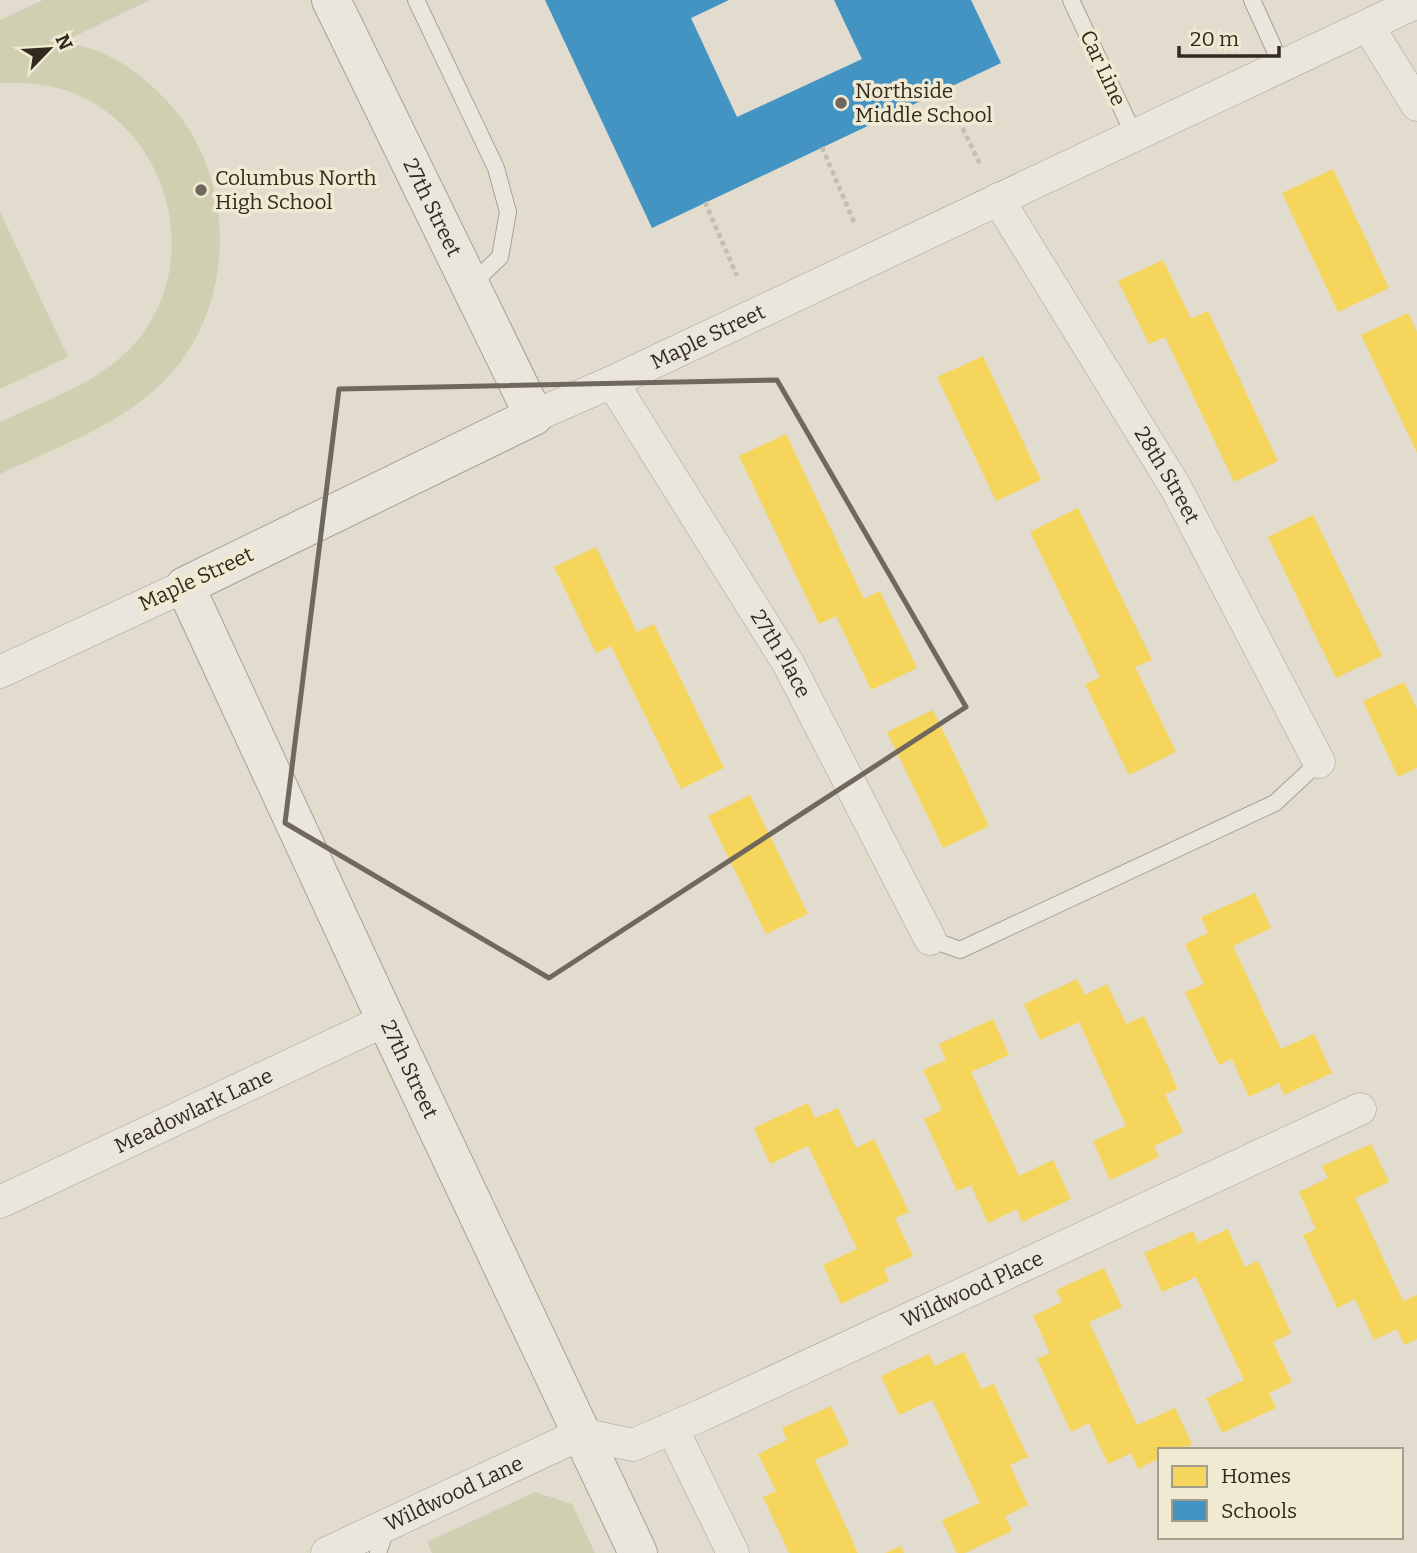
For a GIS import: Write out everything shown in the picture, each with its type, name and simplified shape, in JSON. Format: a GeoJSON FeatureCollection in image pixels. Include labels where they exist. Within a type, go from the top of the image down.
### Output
{"type":"FeatureCollection","features":[{"type":"Feature","properties":{"kind":"street","name":"27th Street"},"geometry":{"type":"LineString","coordinates":[[331,0],[534,416]]}},
{"type":"Feature","properties":{"kind":"street","name":"Maple Street"},"geometry":{"type":"LineString","coordinates":[[0,672],[185,586],[534,416],[612,382],[1417,2]]}},
{"type":"Feature","properties":{"kind":"street"},"geometry":{"type":"LineString","coordinates":[[1368,26],[1417,105]]}},
{"type":"Feature","properties":{"kind":"street","name":"28th Street"},"geometry":{"type":"LineString","coordinates":[[998,199],[1176,488],[1319,762]]}},
{"type":"Feature","properties":{"kind":"street","name":"27th Place"},"geometry":{"type":"LineString","coordinates":[[612,382],[789,663],[930,939]]}},
{"type":"Feature","properties":{"kind":"street","name":"27th Street"},"geometry":{"type":"LineString","coordinates":[[185,586],[638,1553]]}},
{"type":"Feature","properties":{"kind":"street","name":"Meadowlark Lane"},"geometry":{"type":"LineString","coordinates":[[0,1202],[386,1020]]}},
{"type":"Feature","properties":{"kind":"street","name":"Wildwood Place"},"geometry":{"type":"LineString","coordinates":[[582,1434],[633,1445],[1360,1109]]}},
{"type":"Feature","properties":{"kind":"street"},"geometry":{"type":"LineString","coordinates":[[672,1428],[733,1553]]}},
{"type":"Feature","properties":{"kind":"street","name":"Wildwood Lane"},"geometry":{"type":"LineString","coordinates":[[327,1553],[383,1539],[582,1434]]}},
{"type":"Feature","properties":{"kind":"lane"},"geometry":{"type":"LineString","coordinates":[[416,0],[496,168],[508,212],[500,257],[470,286]]}},
{"type":"Feature","properties":{"kind":"lane","name":"Car Line"},"geometry":{"type":"LineString","coordinates":[[1071,0],[1134,135]]}},
{"type":"Feature","properties":{"kind":"lane"},"geometry":{"type":"LineString","coordinates":[[1252,0],[1282,66]]}},
{"type":"Feature","properties":{"kind":"lane"},"geometry":{"type":"LineString","coordinates":[[930,939],[960,950],[1275,803],[1319,762]]}},
{"type":"Feature","properties":{"kind":"path"},"geometry":{"type":"LineString","coordinates":[[944,90],[980,164]]}},
{"type":"Feature","properties":{"kind":"path"},"geometry":{"type":"LineString","coordinates":[[822,147],[855,222]]}},
{"type":"Feature","properties":{"kind":"path"},"geometry":{"type":"LineString","coordinates":[[705,202],[737,276]]}},
{"type":"Feature","properties":{"kind":"highlighted area"},"geometry":{"type":"Polygon","coordinates":[[[777,380],[966,707],[549,978],[285,823],[339,389],[777,380]]]}},
{"type":"Feature","properties":{"kind":"green space"},"geometry":{"type":"Polygon","coordinates":[[[43,0],[150,0],[65,41],[100,52],[130,69],[157,91],[184,122],[203,157],[215,196],[220,236],[217,277],[206,315],[188,351],[162,383],[126,412],[106,424],[0,474],[0,422],[75,387],[111,366],[140,337],[159,304],[170,269],[171,233],[165,197],[151,163],[130,133],[102,109],[68,91],[34,84],[0,83],[0,20],[43,0]]]}},
{"type":"Feature","properties":{"kind":"green space"},"geometry":{"type":"Polygon","coordinates":[[[0,212],[68,357],[0,389],[0,212]]]}},
{"type":"Feature","properties":{"kind":"green space"},"geometry":{"type":"Polygon","coordinates":[[[535,1492],[572,1504],[595,1553],[432,1553],[427,1542],[535,1492]]]}},
{"type":"Feature","properties":{"kind":"building: Homes"},"geometry":{"type":"Polygon","coordinates":[[[1333,169],[1389,288],[1338,312],[1282,193],[1333,169]]]}},
{"type":"Feature","properties":{"kind":"building: Homes"},"geometry":{"type":"Polygon","coordinates":[[[1163,260],[1191,319],[1208,311],[1278,461],[1234,482],[1165,337],[1149,344],[1118,281],[1163,260]]]}},
{"type":"Feature","properties":{"kind":"building: Homes"},"geometry":{"type":"Polygon","coordinates":[[[1408,313],[1417,332],[1417,453],[1361,335],[1408,313]]]}},
{"type":"Feature","properties":{"kind":"building: Homes"},"geometry":{"type":"Polygon","coordinates":[[[983,356],[1041,480],[996,501],[937,377],[983,356]]]}},
{"type":"Feature","properties":{"kind":"building: Homes"},"geometry":{"type":"Polygon","coordinates":[[[786,434],[864,599],[880,591],[917,668],[871,690],[836,616],[819,624],[739,456],[786,434]]]}},
{"type":"Feature","properties":{"kind":"building: Homes"},"geometry":{"type":"Polygon","coordinates":[[[1078,508],[1152,660],[1135,667],[1176,752],[1129,775],[1085,684],[1100,677],[1030,532],[1078,508]]]}},
{"type":"Feature","properties":{"kind":"building: Homes"},"geometry":{"type":"Polygon","coordinates":[[[1313,515],[1382,656],[1336,678],[1268,537],[1313,515]]]}},
{"type":"Feature","properties":{"kind":"building: Homes"},"geometry":{"type":"Polygon","coordinates":[[[596,547],[637,632],[654,624],[724,768],[681,789],[611,646],[596,653],[554,567],[596,547]]]}},
{"type":"Feature","properties":{"kind":"building: Homes"},"geometry":{"type":"Polygon","coordinates":[[[1404,682],[1417,709],[1417,768],[1398,777],[1363,701],[1404,682]]]}},
{"type":"Feature","properties":{"kind":"building: Homes"},"geometry":{"type":"Polygon","coordinates":[[[933,710],[989,826],[943,848],[887,732],[933,710]]]}},
{"type":"Feature","properties":{"kind":"building: Homes"},"geometry":{"type":"Polygon","coordinates":[[[750,795],[808,914],[766,934],[708,816],[750,795]]]}},
{"type":"Feature","properties":{"kind":"building: Homes"},"geometry":{"type":"Polygon","coordinates":[[[1255,893],[1271,928],[1233,946],[1281,1049],[1314,1034],[1332,1073],[1284,1095],[1279,1083],[1249,1097],[1232,1059],[1219,1065],[1185,992],[1204,984],[1185,944],[1208,933],[1201,917],[1255,893]]]}},
{"type":"Feature","properties":{"kind":"building: Homes"},"geometry":{"type":"Polygon","coordinates":[[[1077,979],[1085,995],[1107,984],[1126,1024],[1144,1016],[1178,1089],[1165,1094],[1183,1132],[1154,1146],[1159,1157],[1110,1180],[1093,1141],[1126,1126],[1079,1022],[1040,1040],[1024,1004],[1077,979]]]}},
{"type":"Feature","properties":{"kind":"building: Homes"},"geometry":{"type":"Polygon","coordinates":[[[993,1019],[1009,1055],[971,1072],[1019,1176],[1053,1160],[1071,1199],[1022,1222],[1017,1209],[988,1223],[971,1185],[957,1191],[924,1119],[942,1110],[923,1070],[946,1060],[939,1044],[993,1019]]]}},
{"type":"Feature","properties":{"kind":"building: Homes"},"geometry":{"type":"Polygon","coordinates":[[[808,1103],[815,1118],[838,1108],[856,1148],[874,1139],[909,1212],[895,1218],[913,1256],[884,1269],[889,1281],[841,1304],[823,1265],[857,1249],[808,1146],[770,1164],[754,1128],[808,1103]]]}},
{"type":"Feature","properties":{"kind":"building: Homes"},"geometry":{"type":"Polygon","coordinates":[[[1371,1144],[1389,1182],[1355,1198],[1403,1301],[1417,1295],[1417,1339],[1404,1345],[1397,1329],[1374,1340],[1355,1299],[1337,1308],[1303,1235],[1316,1229],[1299,1192],[1328,1178],[1322,1166],[1371,1144]]]}},
{"type":"Feature","properties":{"kind":"building: Homes"},"geometry":{"type":"Polygon","coordinates":[[[1228,1229],[1245,1267],[1258,1261],[1291,1333],[1273,1342],[1292,1382],[1269,1393],[1276,1408],[1222,1433],[1206,1398],[1244,1380],[1196,1277],[1162,1292],[1144,1253],[1193,1231],[1198,1243],[1228,1229]]]}},
{"type":"Feature","properties":{"kind":"building: Homes"},"geometry":{"type":"Polygon","coordinates":[[[1104,1268],[1122,1307],[1089,1322],[1137,1425],[1175,1408],[1192,1444],[1183,1448],[1158,1448],[1158,1459],[1138,1469],[1131,1453],[1108,1464],[1089,1423],[1071,1432],[1037,1359],[1050,1353],[1033,1316],[1062,1302],[1056,1290],[1104,1268]]]}},
{"type":"Feature","properties":{"kind":"building: Homes"},"geometry":{"type":"Polygon","coordinates":[[[964,1352],[981,1389],[994,1384],[1028,1457],[1010,1465],[1028,1505],[1005,1516],[1012,1531],[965,1553],[957,1553],[942,1520],[980,1503],[932,1400],[899,1415],[881,1376],[929,1354],[935,1366],[964,1352]]]}},
{"type":"Feature","properties":{"kind":"building: Homes"},"geometry":{"type":"Polygon","coordinates":[[[831,1406],[849,1444],[815,1460],[858,1553],[789,1553],[763,1497],[776,1491],[758,1454],[787,1440],[782,1428],[831,1406]]]}},
{"type":"Feature","properties":{"kind":"building: Homes"},"geometry":{"type":"Polygon","coordinates":[[[901,1546],[904,1553],[885,1553],[901,1546]]]}},
{"type":"Feature","properties":{"kind":"building: Schools","name":"Northside Middle School"},"geometry":{"type":"Polygon","coordinates":[[[545,0],[729,0],[691,18],[737,117],[862,59],[834,0],[971,0],[1001,63],[652,228],[545,0]]]}},
{"type":"Feature","properties":{"kind":"place","name":"Northside Middle School"},"geometry":{"type":"Point","coordinates":[841,103]}},
{"type":"Feature","properties":{"kind":"place","name":"Columbus North High School"},"geometry":{"type":"Point","coordinates":[201,190]}}]}
